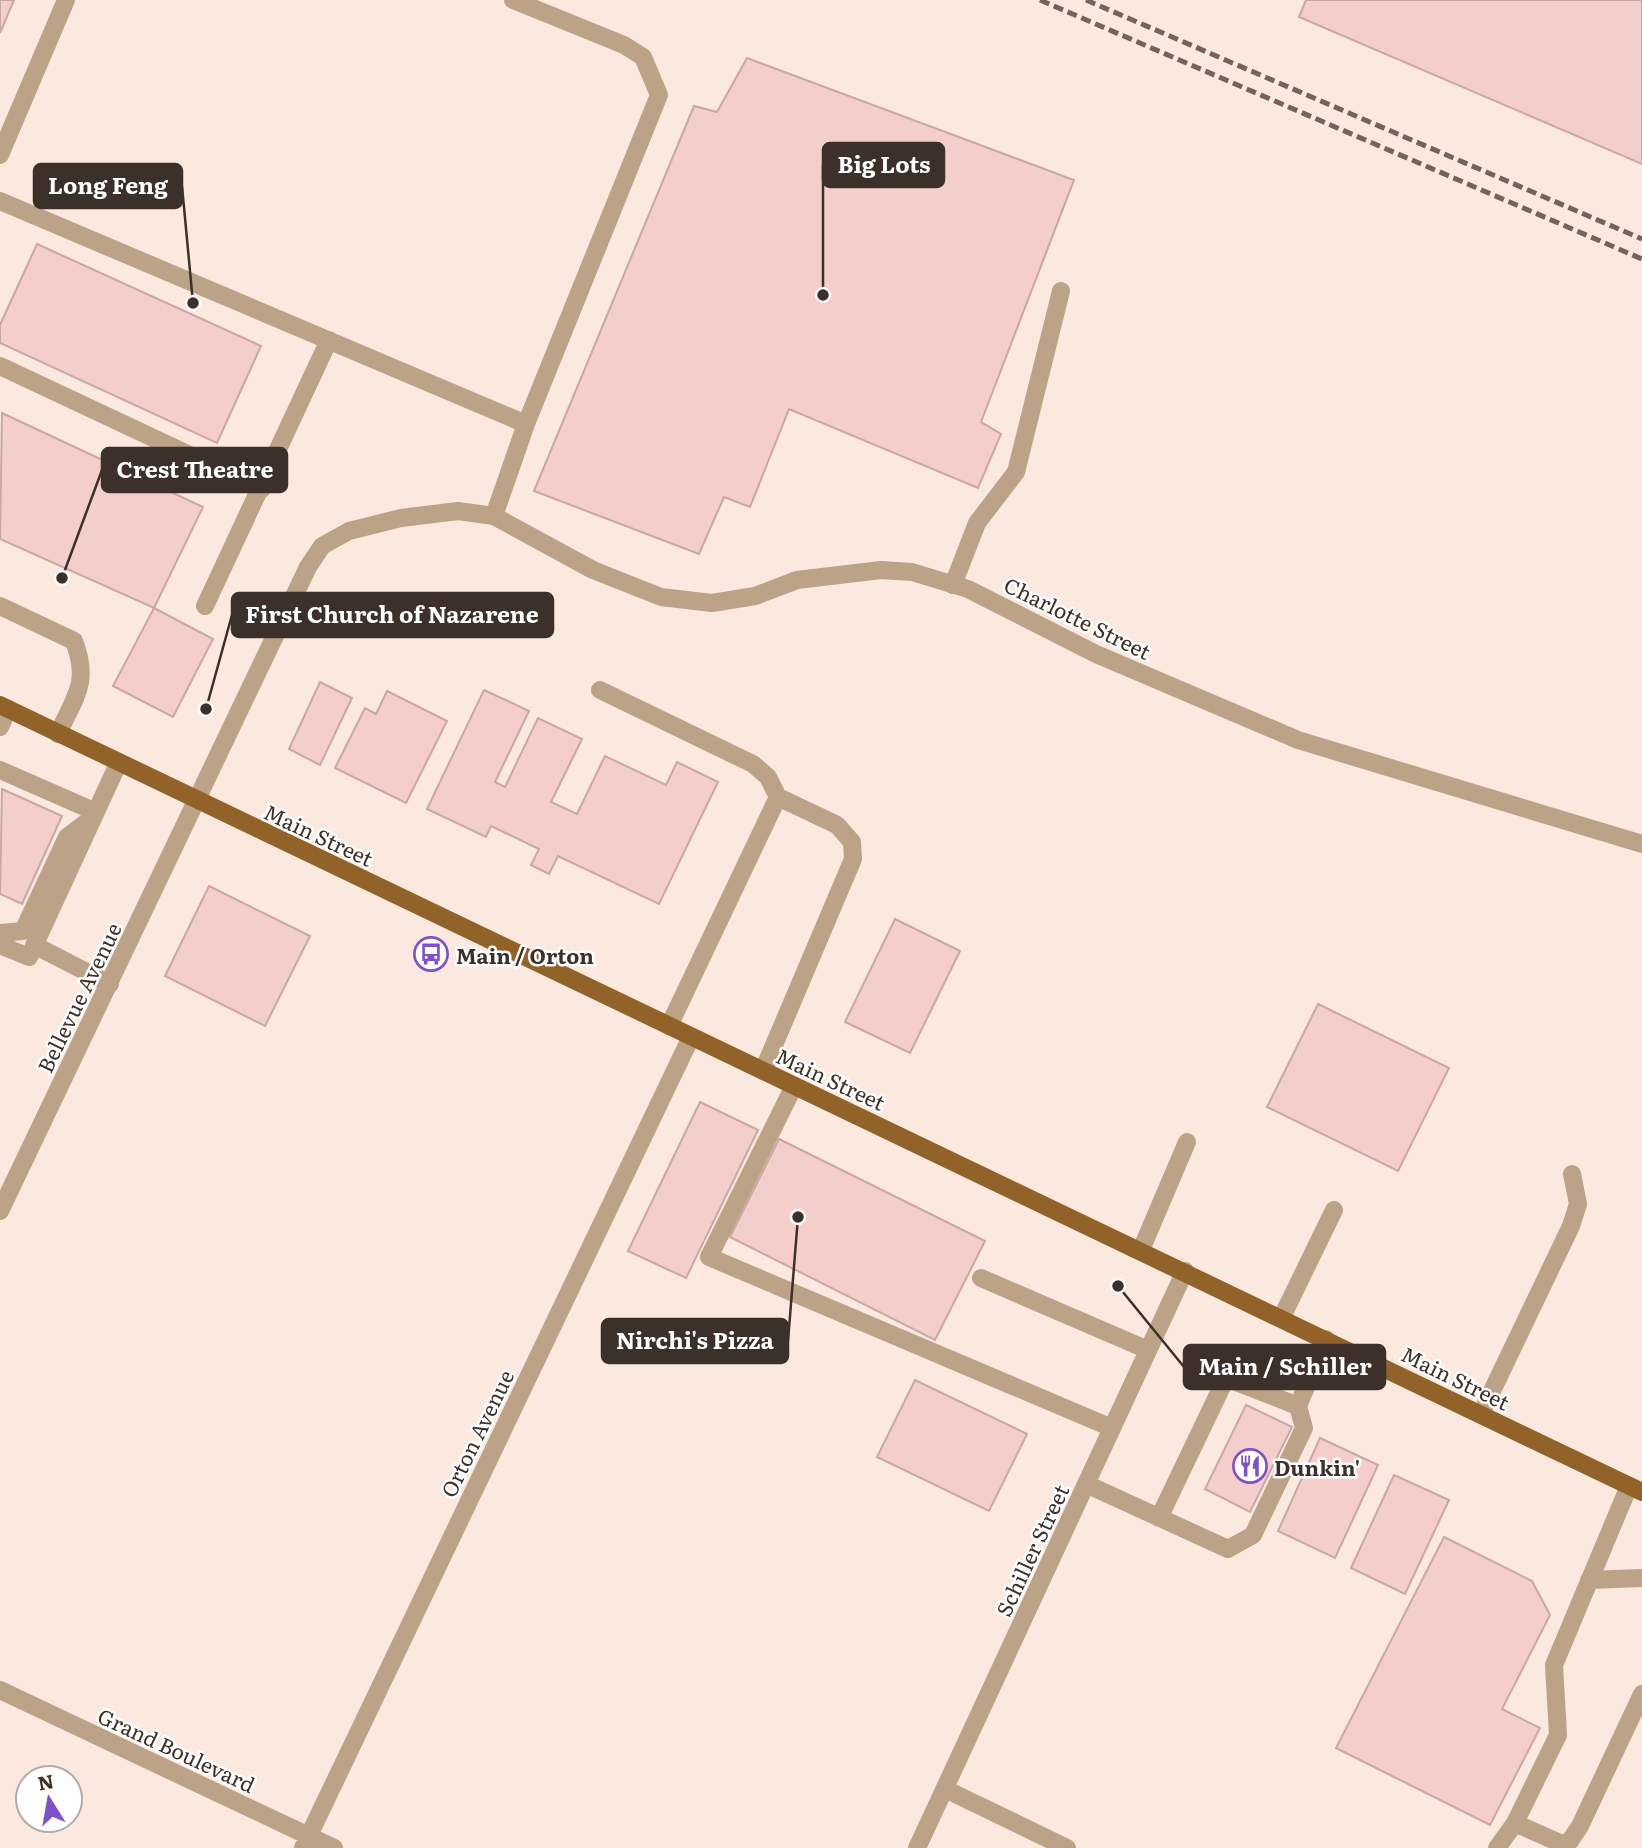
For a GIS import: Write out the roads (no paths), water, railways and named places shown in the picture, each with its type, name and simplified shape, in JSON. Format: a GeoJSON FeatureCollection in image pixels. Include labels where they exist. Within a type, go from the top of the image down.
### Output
{"type":"FeatureCollection","features":[{"type":"Feature","properties":{"kind":"main road","name":"Main Street"},"geometry":{"type":"LineString","coordinates":[[4,707],[118,764],[1282,1317],[1635,1489]]}},
{"type":"Feature","properties":{"kind":"street"},"geometry":{"type":"LineString","coordinates":[[0,155],[66,0]]}},
{"type":"Feature","properties":{"kind":"street"},"geometry":{"type":"LineString","coordinates":[[494,516],[526,424],[659,95],[643,57],[624,45],[513,0]]}},
{"type":"Feature","properties":{"kind":"street"},"geometry":{"type":"LineString","coordinates":[[0,201],[526,424]]}},
{"type":"Feature","properties":{"kind":"street"},"geometry":{"type":"LineString","coordinates":[[953,585],[977,523],[1016,472],[1061,291]]}},
{"type":"Feature","properties":{"kind":"street"},"geometry":{"type":"LineString","coordinates":[[205,606],[262,489],[329,340]]}},
{"type":"Feature","properties":{"kind":"street"},"geometry":{"type":"LineString","coordinates":[[0,366],[262,489]]}},
{"type":"Feature","properties":{"kind":"street","name":"Bellevue Avenue"},"geometry":{"type":"LineString","coordinates":[[0,1211],[198,802],[274,632],[322,546],[349,531],[401,518],[458,511],[494,516]]}},
{"type":"Feature","properties":{"kind":"street","name":"Charlotte Street"},"geometry":{"type":"LineString","coordinates":[[494,516],[593,570],[661,597],[712,603],[755,596],[797,580],[881,570],[912,572],[953,585],[1096,654],[1298,740],[1642,844]]}},
{"type":"Feature","properties":{"kind":"street"},"geometry":{"type":"LineString","coordinates":[[0,606],[74,641],[83,664],[82,680],[58,734]]}},
{"type":"Feature","properties":{"kind":"street"},"geometry":{"type":"LineString","coordinates":[[600,690],[752,764],[768,777],[778,797],[837,825],[852,842],[853,859],[763,1071]]}},
{"type":"Feature","properties":{"kind":"street"},"geometry":{"type":"LineString","coordinates":[[0,727],[4,707]]}},
{"type":"Feature","properties":{"kind":"street"},"geometry":{"type":"LineString","coordinates":[[0,944],[29,957],[118,764]]}},
{"type":"Feature","properties":{"kind":"street"},"geometry":{"type":"LineString","coordinates":[[0,770],[95,815]]}},
{"type":"Feature","properties":{"kind":"street"},"geometry":{"type":"LineString","coordinates":[[669,1026],[778,797]]}},
{"type":"Feature","properties":{"kind":"street"},"geometry":{"type":"LineString","coordinates":[[0,933],[23,931],[67,837],[95,815]]}},
{"type":"Feature","properties":{"kind":"street"},"geometry":{"type":"LineString","coordinates":[[34,944],[110,984]]}},
{"type":"Feature","properties":{"kind":"street","name":"Orton Avenue"},"geometry":{"type":"LineString","coordinates":[[305,1842],[691,1037]]}},
{"type":"Feature","properties":{"kind":"street"},"geometry":{"type":"LineString","coordinates":[[794,1086],[709,1257],[1112,1428]]}},
{"type":"Feature","properties":{"kind":"street"},"geometry":{"type":"LineString","coordinates":[[1141,1250],[1187,1142]]}},
{"type":"Feature","properties":{"kind":"street"},"geometry":{"type":"LineString","coordinates":[[1481,1414],[1571,1226],[1578,1204],[1572,1174]]}},
{"type":"Feature","properties":{"kind":"street"},"geometry":{"type":"LineString","coordinates":[[1282,1317],[1334,1210]]}},
{"type":"Feature","properties":{"kind":"street","name":"Schiller Street"},"geometry":{"type":"LineString","coordinates":[[917,1848],[1185,1271]]}},
{"type":"Feature","properties":{"kind":"street"},"geometry":{"type":"LineString","coordinates":[[981,1278],[1148,1350]]}},
{"type":"Feature","properties":{"kind":"street"},"geometry":{"type":"LineString","coordinates":[[1086,1485],[1228,1549],[1253,1535],[1304,1428],[1298,1406],[1326,1339]]}},
{"type":"Feature","properties":{"kind":"street"},"geometry":{"type":"LineString","coordinates":[[1159,1518],[1226,1378],[1298,1406]]}},
{"type":"Feature","properties":{"kind":"street"},"geometry":{"type":"LineString","coordinates":[[1497,1848],[1515,1823],[1558,1735],[1554,1665],[1590,1580],[1635,1489]]}},
{"type":"Feature","properties":{"kind":"street"},"geometry":{"type":"LineString","coordinates":[[1590,1580],[1642,1577]]}},
{"type":"Feature","properties":{"kind":"street","name":"Grand Boulevard"},"geometry":{"type":"LineString","coordinates":[[0,1690],[305,1842],[334,1848]]}},
{"type":"Feature","properties":{"kind":"street"},"geometry":{"type":"LineString","coordinates":[[1515,1823],[1562,1844],[1570,1841],[1580,1826],[1642,1694]]}},
{"type":"Feature","properties":{"kind":"street"},"geometry":{"type":"LineString","coordinates":[[945,1789],[1067,1848]]}},
{"type":"Feature","properties":{"kind":"railway"},"geometry":{"type":"LineString","coordinates":[[1040,0],[1642,259]]}},
{"type":"Feature","properties":{"kind":"railway"},"geometry":{"type":"LineString","coordinates":[[1086,0],[1642,239]]}},
{"type":"Feature","properties":{"kind":"place","name":"Big Lots"},"geometry":{"type":"Point","coordinates":[823,295]}},
{"type":"Feature","properties":{"kind":"place","name":"Long Feng"},"geometry":{"type":"Point","coordinates":[193,303]}},
{"type":"Feature","properties":{"kind":"place","name":"Crest Theatre"},"geometry":{"type":"Point","coordinates":[62,578]}},
{"type":"Feature","properties":{"kind":"place","name":"First Church of Nazarene"},"geometry":{"type":"Point","coordinates":[206,709]}},
{"type":"Feature","properties":{"kind":"place","name":"Main / Orton"},"geometry":{"type":"Point","coordinates":[431,954]}},
{"type":"Feature","properties":{"kind":"place","name":"Nirchi's Pizza"},"geometry":{"type":"Point","coordinates":[798,1217]}},
{"type":"Feature","properties":{"kind":"place","name":"Main / Schiller"},"geometry":{"type":"Point","coordinates":[1118,1286]}},
{"type":"Feature","properties":{"kind":"place","name":"Dunkin'"},"geometry":{"type":"Point","coordinates":[1250,1466]}}]}
